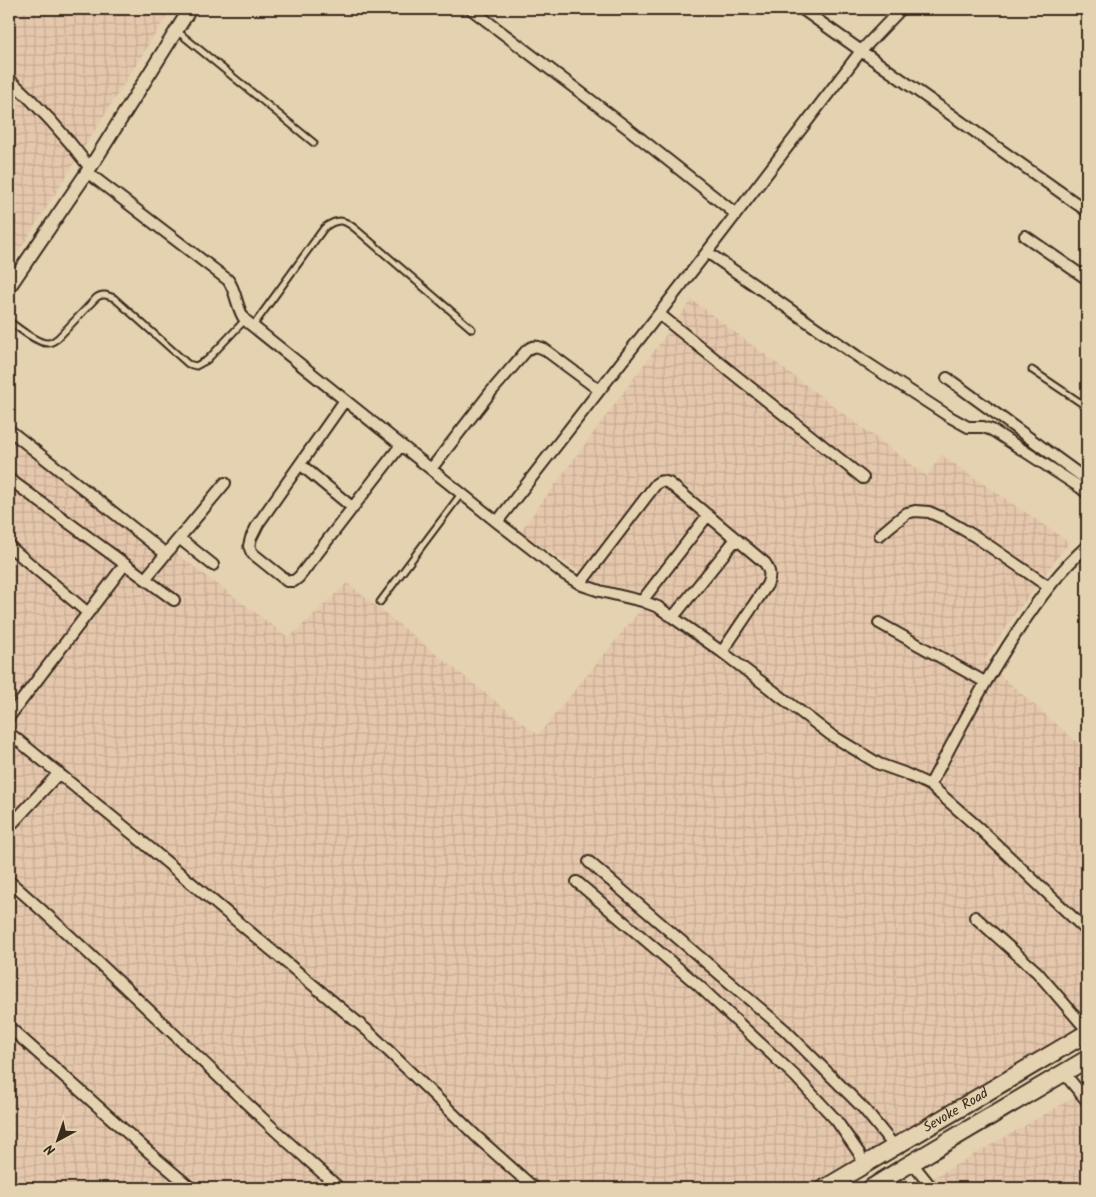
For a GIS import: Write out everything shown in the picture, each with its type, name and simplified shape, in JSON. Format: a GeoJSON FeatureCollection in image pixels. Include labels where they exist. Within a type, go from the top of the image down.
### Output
{"type":"FeatureCollection","features":[{"type":"Feature","properties":{"kind":"highway","name":"Sevoke Road"},"geometry":{"type":"LineString","coordinates":[[825,1188],[1087,1031]]}},
{"type":"Feature","properties":{"kind":"highway","name":"Sevoke Road"},"geometry":{"type":"LineString","coordinates":[[871,1188],[1087,1059]]}},
{"type":"Feature","properties":{"kind":"street"},"geometry":{"type":"LineString","coordinates":[[9,287],[89,170],[190,9]]}},
{"type":"Feature","properties":{"kind":"street"},"geometry":{"type":"LineString","coordinates":[[471,9],[626,127],[736,214]]}},
{"type":"Feature","properties":{"kind":"street"},"geometry":{"type":"LineString","coordinates":[[802,9],[1087,211]]}},
{"type":"Feature","properties":{"kind":"street"},"geometry":{"type":"LineString","coordinates":[[497,522],[707,252],[860,51],[902,9]]}},
{"type":"Feature","properties":{"kind":"street"},"geometry":{"type":"LineString","coordinates":[[9,79],[70,141],[89,170],[228,280],[232,285],[240,314],[249,323],[497,522],[564,574],[580,584],[600,592],[642,600],[658,607],[722,652],[839,740],[879,764],[904,773],[930,786],[980,829],[1087,931]]}},
{"type":"Feature","properties":{"kind":"street"},"geometry":{"type":"LineString","coordinates":[[1025,236],[1087,279]]}},
{"type":"Feature","properties":{"kind":"street"},"geometry":{"type":"LineString","coordinates":[[707,252],[950,417],[968,426],[992,430],[1087,493]]}},
{"type":"Feature","properties":{"kind":"street"},"geometry":{"type":"LineString","coordinates":[[658,314],[863,478]]}},
{"type":"Feature","properties":{"kind":"street"},"geometry":{"type":"LineString","coordinates":[[430,468],[490,393],[527,350],[532,347],[537,346],[544,350],[599,390]]}},
{"type":"Feature","properties":{"kind":"street"},"geometry":{"type":"LineString","coordinates":[[947,378],[1087,480]]}},
{"type":"Feature","properties":{"kind":"street"},"geometry":{"type":"LineString","coordinates":[[345,400],[258,524],[248,546],[252,553],[287,581],[294,581],[401,445]]}},
{"type":"Feature","properties":{"kind":"street"},"geometry":{"type":"LineString","coordinates":[[9,430],[166,554]]}},
{"type":"Feature","properties":{"kind":"street"},"geometry":{"type":"LineString","coordinates":[[300,464],[353,508]]}},
{"type":"Feature","properties":{"kind":"street"},"geometry":{"type":"LineString","coordinates":[[9,479],[174,600]]}},
{"type":"Feature","properties":{"kind":"street"},"geometry":{"type":"LineString","coordinates":[[580,584],[656,484],[663,480],[736,538],[765,563],[770,570],[770,577],[756,602],[722,652]]}},
{"type":"Feature","properties":{"kind":"street"},"geometry":{"type":"LineString","coordinates":[[146,579],[225,483]]}},
{"type":"Feature","properties":{"kind":"street"},"geometry":{"type":"LineString","coordinates":[[880,535],[907,513],[915,511],[929,512],[945,519],[976,538],[1049,587]]}},
{"type":"Feature","properties":{"kind":"street"},"geometry":{"type":"LineString","coordinates":[[642,600],[708,515]]}},
{"type":"Feature","properties":{"kind":"street"},"geometry":{"type":"LineString","coordinates":[[179,538],[213,565]]}},
{"type":"Feature","properties":{"kind":"street"},"geometry":{"type":"LineString","coordinates":[[673,617],[736,538]]}},
{"type":"Feature","properties":{"kind":"street"},"geometry":{"type":"LineString","coordinates":[[930,786],[985,682],[1031,610],[1087,545]]}},
{"type":"Feature","properties":{"kind":"street"},"geometry":{"type":"LineString","coordinates":[[9,546],[88,613]]}},
{"type":"Feature","properties":{"kind":"street"},"geometry":{"type":"LineString","coordinates":[[9,717],[125,564]]}},
{"type":"Feature","properties":{"kind":"street"},"geometry":{"type":"LineString","coordinates":[[879,623],[985,682]]}},
{"type":"Feature","properties":{"kind":"street"},"geometry":{"type":"LineString","coordinates":[[9,733],[133,834],[369,1032],[478,1138],[534,1188]]}},
{"type":"Feature","properties":{"kind":"street"},"geometry":{"type":"LineString","coordinates":[[9,827],[59,773]]}},
{"type":"Feature","properties":{"kind":"street"},"geometry":{"type":"LineString","coordinates":[[589,862],[785,1030],[864,1109],[895,1147]]}},
{"type":"Feature","properties":{"kind":"street"},"geometry":{"type":"LineString","coordinates":[[9,881],[54,920],[261,1117],[339,1188]]}},
{"type":"Feature","properties":{"kind":"street"},"geometry":{"type":"LineString","coordinates":[[577,882],[698,986],[796,1077],[836,1120],[859,1153],[864,1165]]}},
{"type":"Feature","properties":{"kind":"street"},"geometry":{"type":"LineString","coordinates":[[975,916],[1037,972],[1087,1031]]}},
{"type":"Feature","properties":{"kind":"street"},"geometry":{"type":"LineString","coordinates":[[9,1026],[191,1188]]}},
{"type":"Feature","properties":{"kind":"street"},"geometry":{"type":"LineString","coordinates":[[1064,1072],[1087,1101]]}},
{"type":"Feature","properties":{"kind":"street"},"geometry":{"type":"LineString","coordinates":[[912,1163],[932,1188]]}},
{"type":"Feature","properties":{"kind":"lane"},"geometry":{"type":"LineString","coordinates":[[176,30],[314,143]]}},
{"type":"Feature","properties":{"kind":"lane"},"geometry":{"type":"LineString","coordinates":[[9,321],[45,344],[51,343],[96,298],[106,294],[114,298],[188,364],[196,366],[208,360],[249,323],[324,228],[332,222],[339,220],[347,223],[365,237],[472,328]]}},
{"type":"Feature","properties":{"kind":"lane"},"geometry":{"type":"LineString","coordinates":[[1032,370],[1087,407]]}},
{"type":"Feature","properties":{"kind":"lane"},"geometry":{"type":"LineString","coordinates":[[380,602],[462,493]]}},
{"type":"Feature","properties":{"kind":"shaded area"},"geometry":{"type":"Polygon","coordinates":[[[9,9],[171,9],[9,267],[9,9]]]}},
{"type":"Feature","properties":{"kind":"shaded area"},"geometry":{"type":"Polygon","coordinates":[[[692,300],[927,476],[941,455],[1069,542],[1015,614],[984,661],[1087,751],[1087,1024],[833,1188],[9,1188],[9,428],[289,638],[347,583],[538,735],[652,596],[594,581],[520,532],[692,300]]]}},
{"type":"Feature","properties":{"kind":"shaded area"},"geometry":{"type":"Polygon","coordinates":[[[1087,1090],[1087,1188],[916,1188],[1087,1090]]]}}]}
